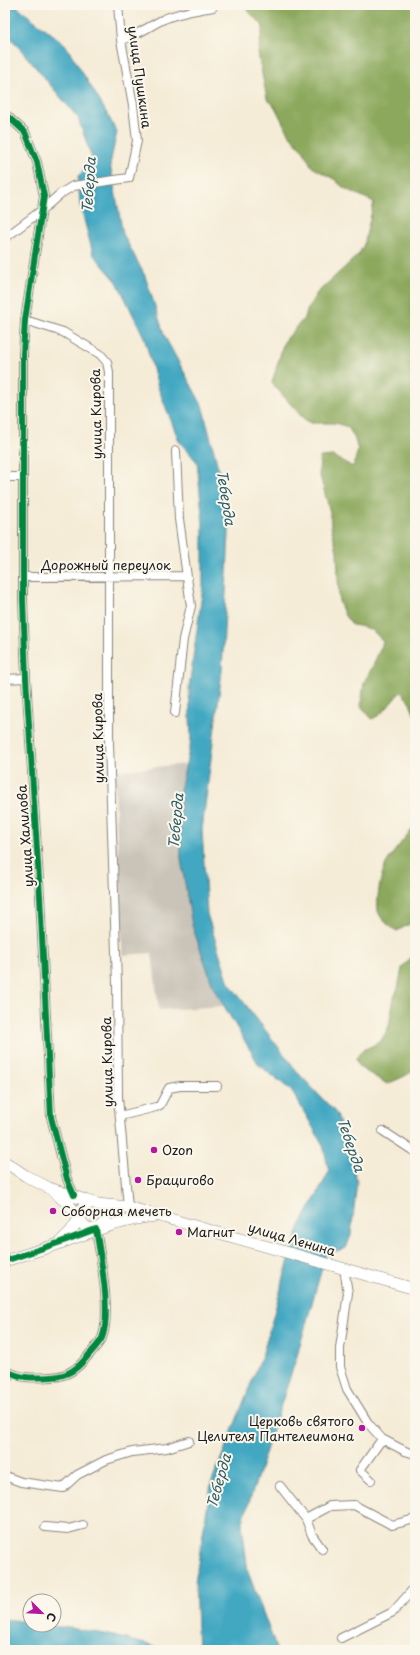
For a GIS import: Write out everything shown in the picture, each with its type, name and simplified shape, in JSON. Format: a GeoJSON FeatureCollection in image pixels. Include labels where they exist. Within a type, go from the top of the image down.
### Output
{"type":"FeatureCollection","features":[{"type":"Feature","properties":{"kind":"main road","name":"улица Ленина"},"geometry":{"type":"LineString","coordinates":[[5,1162],[26,1176],[49,1188],[74,1195],[97,1204],[128,1207],[162,1216],[415,1289]]}},
{"type":"Feature","properties":{"kind":"main road","name":"улица Ленина"},"geometry":{"type":"LineString","coordinates":[[49,1188],[67,1203],[80,1217]]}},
{"type":"Feature","properties":{"kind":"main road"},"geometry":{"type":"LineString","coordinates":[[58,1244],[71,1231],[85,1206],[91,1203],[97,1204],[102,1207],[106,1218],[102,1225],[96,1229],[86,1227],[82,1223],[80,1217]]}},
{"type":"Feature","properties":{"kind":"main road","name":"улица Ленина"},"geometry":{"type":"LineString","coordinates":[[5,1261],[58,1244],[96,1229],[136,1218],[162,1216]]}},
{"type":"Feature","properties":{"kind":"street","name":"улица Пушкина"},"geometry":{"type":"LineString","coordinates":[[5,238],[42,210],[60,194],[73,186],[129,178],[137,141],[133,106],[121,40],[118,5]]}},
{"type":"Feature","properties":{"kind":"street"},"geometry":{"type":"LineString","coordinates":[[121,40],[136,35],[176,14],[214,7]]}},
{"type":"Feature","properties":{"kind":"street","name":"улица Халилова"},"geometry":{"type":"LineString","coordinates":[[5,114],[25,132],[37,162],[44,196],[25,320],[23,354],[23,600],[26,678],[40,889],[50,1117],[67,1179],[74,1195]]}},
{"type":"Feature","properties":{"kind":"street","name":"улица Кирова"},"geometry":{"type":"LineString","coordinates":[[25,320],[63,332],[100,354],[107,362],[109,372],[109,743],[115,880],[118,1097],[128,1207]]}},
{"type":"Feature","properties":{"kind":"street"},"geometry":{"type":"LineString","coordinates":[[175,713],[183,639],[191,606],[190,589],[179,519],[176,451]]}},
{"type":"Feature","properties":{"kind":"street"},"geometry":{"type":"LineString","coordinates":[[5,478],[23,477]]}},
{"type":"Feature","properties":{"kind":"street","name":"Дорожный переулок"},"geometry":{"type":"LineString","coordinates":[[24,577],[187,576]]}},
{"type":"Feature","properties":{"kind":"street"},"geometry":{"type":"LineString","coordinates":[[5,679],[26,678]]}},
{"type":"Feature","properties":{"kind":"street"},"geometry":{"type":"LineString","coordinates":[[120,1116],[160,1105],[168,1088],[180,1086],[217,1086]]}},
{"type":"Feature","properties":{"kind":"street"},"geometry":{"type":"LineString","coordinates":[[383,1131],[415,1152]]}},
{"type":"Feature","properties":{"kind":"street"},"geometry":{"type":"LineString","coordinates":[[5,1370],[12,1374],[30,1379],[63,1376],[79,1368],[102,1338],[106,1320],[104,1276],[96,1229]]}},
{"type":"Feature","properties":{"kind":"street"},"geometry":{"type":"LineString","coordinates":[[338,1267],[348,1293],[340,1348],[340,1367],[347,1389],[368,1423],[382,1439],[405,1451],[415,1454]]}},
{"type":"Feature","properties":{"kind":"street"},"geometry":{"type":"LineString","coordinates":[[371,1480],[360,1470],[382,1439]]}},
{"type":"Feature","properties":{"kind":"street"},"geometry":{"type":"LineString","coordinates":[[5,1476],[21,1482],[63,1488],[77,1475],[106,1460],[132,1452],[167,1448],[189,1441]]}},
{"type":"Feature","properties":{"kind":"street"},"geometry":{"type":"LineString","coordinates":[[280,1486],[306,1519],[312,1535],[322,1549]]}},
{"type":"Feature","properties":{"kind":"street"},"geometry":{"type":"LineString","coordinates":[[306,1519],[330,1506],[354,1505],[392,1525],[415,1519]]}},
{"type":"Feature","properties":{"kind":"street"},"geometry":{"type":"LineString","coordinates":[[45,1527],[68,1529],[83,1525]]}},
{"type":"Feature","properties":{"kind":"street"},"geometry":{"type":"LineString","coordinates":[[341,1638],[393,1612],[415,1587]]}},
{"type":"Feature","properties":{"kind":"shaded area"},"geometry":{"type":"Polygon","coordinates":[[[186,764],[180,791],[192,925],[214,989],[224,1006],[159,1010],[152,953],[123,955],[114,771],[186,764]]]}},
{"type":"Feature","properties":{"kind":"green space"},"geometry":{"type":"Polygon","coordinates":[[[242,5],[415,5],[415,716],[409,701],[401,692],[385,710],[372,719],[361,706],[364,682],[372,668],[383,642],[370,629],[352,625],[345,616],[339,601],[337,551],[331,526],[330,512],[319,472],[320,457],[333,456],[353,467],[358,450],[354,437],[348,427],[336,423],[310,423],[302,417],[272,383],[284,342],[305,317],[309,306],[317,293],[359,254],[364,244],[374,202],[344,188],[334,179],[312,167],[304,152],[288,133],[275,107],[267,99],[258,53],[263,26],[242,5]]]}},
{"type":"Feature","properties":{"kind":"green space"},"geometry":{"type":"Polygon","coordinates":[[[415,825],[415,921],[397,931],[381,917],[378,911],[380,886],[387,862],[415,825]]]}},
{"type":"Feature","properties":{"kind":"green space"},"geometry":{"type":"Polygon","coordinates":[[[415,953],[415,1070],[387,1084],[359,1067],[356,1059],[361,1051],[380,1042],[385,1034],[389,1026],[394,997],[398,988],[402,968],[415,953]]]}},
{"type":"Feature","properties":{"kind":"water","name":"Теберда"},"geometry":{"type":"Polygon","coordinates":[[[5,5],[18,5],[18,8],[65,44],[117,132],[110,164],[123,234],[145,276],[165,337],[202,405],[230,514],[222,671],[202,830],[207,914],[229,983],[300,1075],[337,1114],[357,1182],[351,1235],[346,1248],[326,1254],[297,1356],[242,1524],[248,1572],[277,1650],[198,1650],[195,1582],[211,1484],[263,1353],[299,1228],[329,1172],[323,1145],[292,1091],[259,1065],[214,989],[192,925],[181,859],[180,791],[191,741],[189,688],[203,586],[203,523],[197,462],[179,441],[159,390],[144,337],[117,282],[93,254],[80,204],[78,176],[93,161],[78,118],[5,31],[5,5]]]}},
{"type":"Feature","properties":{"kind":"water"},"geometry":{"type":"Polygon","coordinates":[[[5,1619],[22,1621],[22,1633],[62,1633],[62,1627],[64,1627],[99,1633],[167,1650],[5,1650],[5,1619]]]}},
{"type":"Feature","properties":{"kind":"cycle path"},"geometry":{"type":"LineString","coordinates":[[5,114],[25,132],[37,162],[44,196],[25,320],[23,354],[23,600],[26,678],[40,896],[51,1117],[67,1179],[74,1195]]}},
{"type":"Feature","properties":{"kind":"cycle path"},"geometry":{"type":"LineString","coordinates":[[5,1261],[96,1229],[106,1300],[105,1327],[102,1338],[95,1348],[72,1371],[58,1376],[34,1378],[16,1375],[5,1370]]}},
{"type":"Feature","properties":{"kind":"place","name":"Ozon"},"geometry":{"type":"Point","coordinates":[154,1150]}},
{"type":"Feature","properties":{"kind":"place","name":"Брацигово"},"geometry":{"type":"Point","coordinates":[138,1180]}},
{"type":"Feature","properties":{"kind":"place","name":"Соборная мечеть"},"geometry":{"type":"Point","coordinates":[53,1211]}},
{"type":"Feature","properties":{"kind":"place","name":"Магнит"},"geometry":{"type":"Point","coordinates":[179,1232]}},
{"type":"Feature","properties":{"kind":"place","name":"Церковь святого Целителя Пантелеимона"},"geometry":{"type":"Point","coordinates":[362,1428]}}]}
